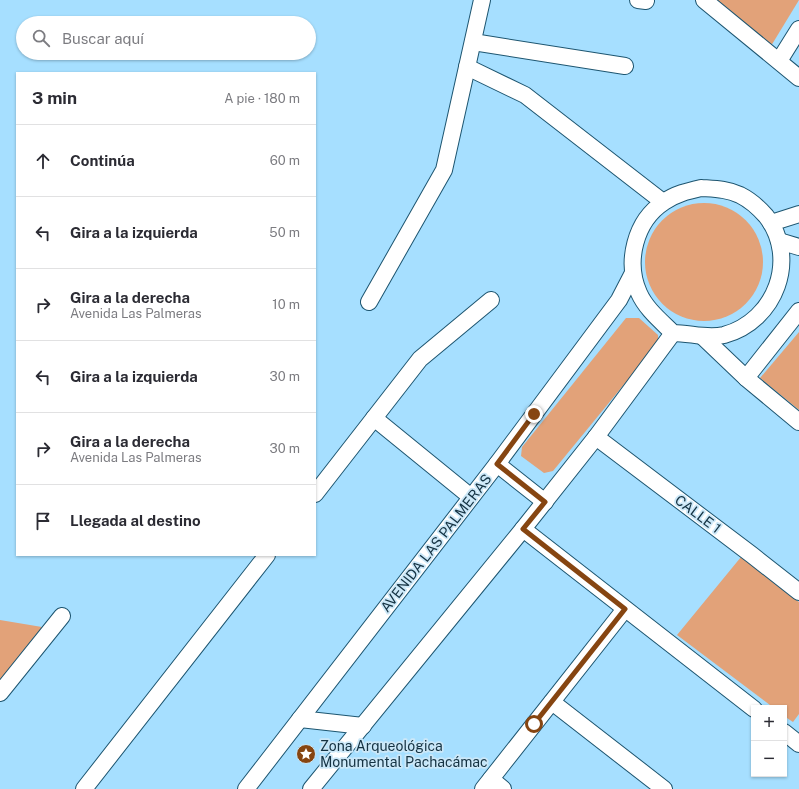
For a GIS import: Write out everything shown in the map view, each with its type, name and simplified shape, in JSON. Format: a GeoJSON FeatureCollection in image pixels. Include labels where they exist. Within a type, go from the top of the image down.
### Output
{"type":"FeatureCollection","features":[{"type":"Feature","properties":{"kind":"street"},"geometry":{"type":"LineString","coordinates":[[369,302],[444,170],[482,0]]}},
{"type":"Feature","properties":{"kind":"street"},"geometry":{"type":"LineString","coordinates":[[704,0],[799,78]]}},
{"type":"Feature","properties":{"kind":"street"},"geometry":{"type":"LineString","coordinates":[[779,61],[799,29]]}},
{"type":"Feature","properties":{"kind":"street"},"geometry":{"type":"LineString","coordinates":[[473,42],[625,66]]}},
{"type":"Feature","properties":{"kind":"street"},"geometry":{"type":"LineString","coordinates":[[467,67],[525,95],[663,202]]}},
{"type":"Feature","properties":{"kind":"street"},"geometry":{"type":"LineString","coordinates":[[701,188],[722,189],[747,199],[758,207],[771,223],[780,241],[782,261],[780,281],[772,300],[759,316],[743,328],[724,335],[703,337],[683,333],[673,333],[650,310],[639,293],[633,273],[633,253],[638,233],[649,216],[663,202],[682,192],[701,188]]}},
{"type":"Feature","properties":{"kind":"street"},"geometry":{"type":"LineString","coordinates":[[771,223],[799,214]]}},
{"type":"Feature","properties":{"kind":"street"},"geometry":{"type":"LineString","coordinates":[[780,241],[799,247]]}},
{"type":"Feature","properties":{"kind":"street","name":"AVENIDA LAS PALMERAS"},"geometry":{"type":"LineString","coordinates":[[246,789],[497,464],[619,300],[633,273]]}},
{"type":"Feature","properties":{"kind":"street"},"geometry":{"type":"LineString","coordinates":[[316,493],[420,359],[491,300]]}},
{"type":"Feature","properties":{"kind":"street"},"geometry":{"type":"LineString","coordinates":[[746,378],[799,311]]}},
{"type":"Feature","properties":{"kind":"street"},"geometry":{"type":"LineString","coordinates":[[315,788],[363,726],[545,502],[596,437],[673,333]]}},
{"type":"Feature","properties":{"kind":"street"},"geometry":{"type":"LineString","coordinates":[[703,337],[746,378],[799,422]]}},
{"type":"Feature","properties":{"kind":"street"},"geometry":{"type":"LineString","coordinates":[[374,418],[471,497]]}},
{"type":"Feature","properties":{"kind":"street","name":"CALLE 1"},"geometry":{"type":"LineString","coordinates":[[596,437],[799,592]]}},
{"type":"Feature","properties":{"kind":"street"},"geometry":{"type":"LineString","coordinates":[[497,464],[545,502]]}},
{"type":"Feature","properties":{"kind":"street"},"geometry":{"type":"LineString","coordinates":[[523,529],[751,707]]}},
{"type":"Feature","properties":{"kind":"street"},"geometry":{"type":"LineString","coordinates":[[84,789],[266,556]]}},
{"type":"Feature","properties":{"kind":"street"},"geometry":{"type":"LineString","coordinates":[[492,786],[552,702],[625,609]]}},
{"type":"Feature","properties":{"kind":"street"},"geometry":{"type":"LineString","coordinates":[[0,693],[62,616]]}},
{"type":"Feature","properties":{"kind":"street"},"geometry":{"type":"LineString","coordinates":[[552,702],[664,789]]}},
{"type":"Feature","properties":{"kind":"street"},"geometry":{"type":"LineString","coordinates":[[300,719],[363,726]]}},
{"type":"Feature","properties":{"kind":"street"},"geometry":{"type":"LineString","coordinates":[[787,734],[799,744]]}},
{"type":"Feature","properties":{"kind":"shaded area"},"geometry":{"type":"Polygon","coordinates":[[[716,0],[799,0],[771,46],[716,0]]]}},
{"type":"Feature","properties":{"kind":"shaded area"},"geometry":{"type":"Polygon","coordinates":[[[704,203],[715,204],[727,208],[746,220],[758,239],[762,251],[762,273],[758,285],[746,304],[727,316],[715,320],[704,321],[693,320],[681,316],[662,304],[650,285],[646,273],[645,262],[646,251],[650,239],[662,220],[681,208],[693,204],[704,203]]]}},
{"type":"Feature","properties":{"kind":"shaded area"},"geometry":{"type":"Polygon","coordinates":[[[626,318],[639,318],[658,335],[658,343],[553,471],[544,473],[521,456],[522,447],[626,318]]]}},
{"type":"Feature","properties":{"kind":"shaded area"},"geometry":{"type":"Polygon","coordinates":[[[799,332],[799,410],[760,378],[799,332]]]}},
{"type":"Feature","properties":{"kind":"shaded area"},"geometry":{"type":"Polygon","coordinates":[[[741,557],[799,602],[799,714],[793,722],[787,718],[787,705],[770,705],[677,635],[741,557]]]}},
{"type":"Feature","properties":{"kind":"shaded area"},"geometry":{"type":"Polygon","coordinates":[[[0,620],[42,627],[0,682],[0,620]]]}},
{"type":"Feature","properties":{"kind":"place","name":"Zona Arqueológica Monumental Pachacámac"},"geometry":{"type":"Point","coordinates":[306,754]}},
{"type":"Feature","properties":{"kind":"route"},"geometry":{"type":"LineString","coordinates":[[534,414],[497,464],[545,502],[523,529],[625,609],[534,724]]}}]}
